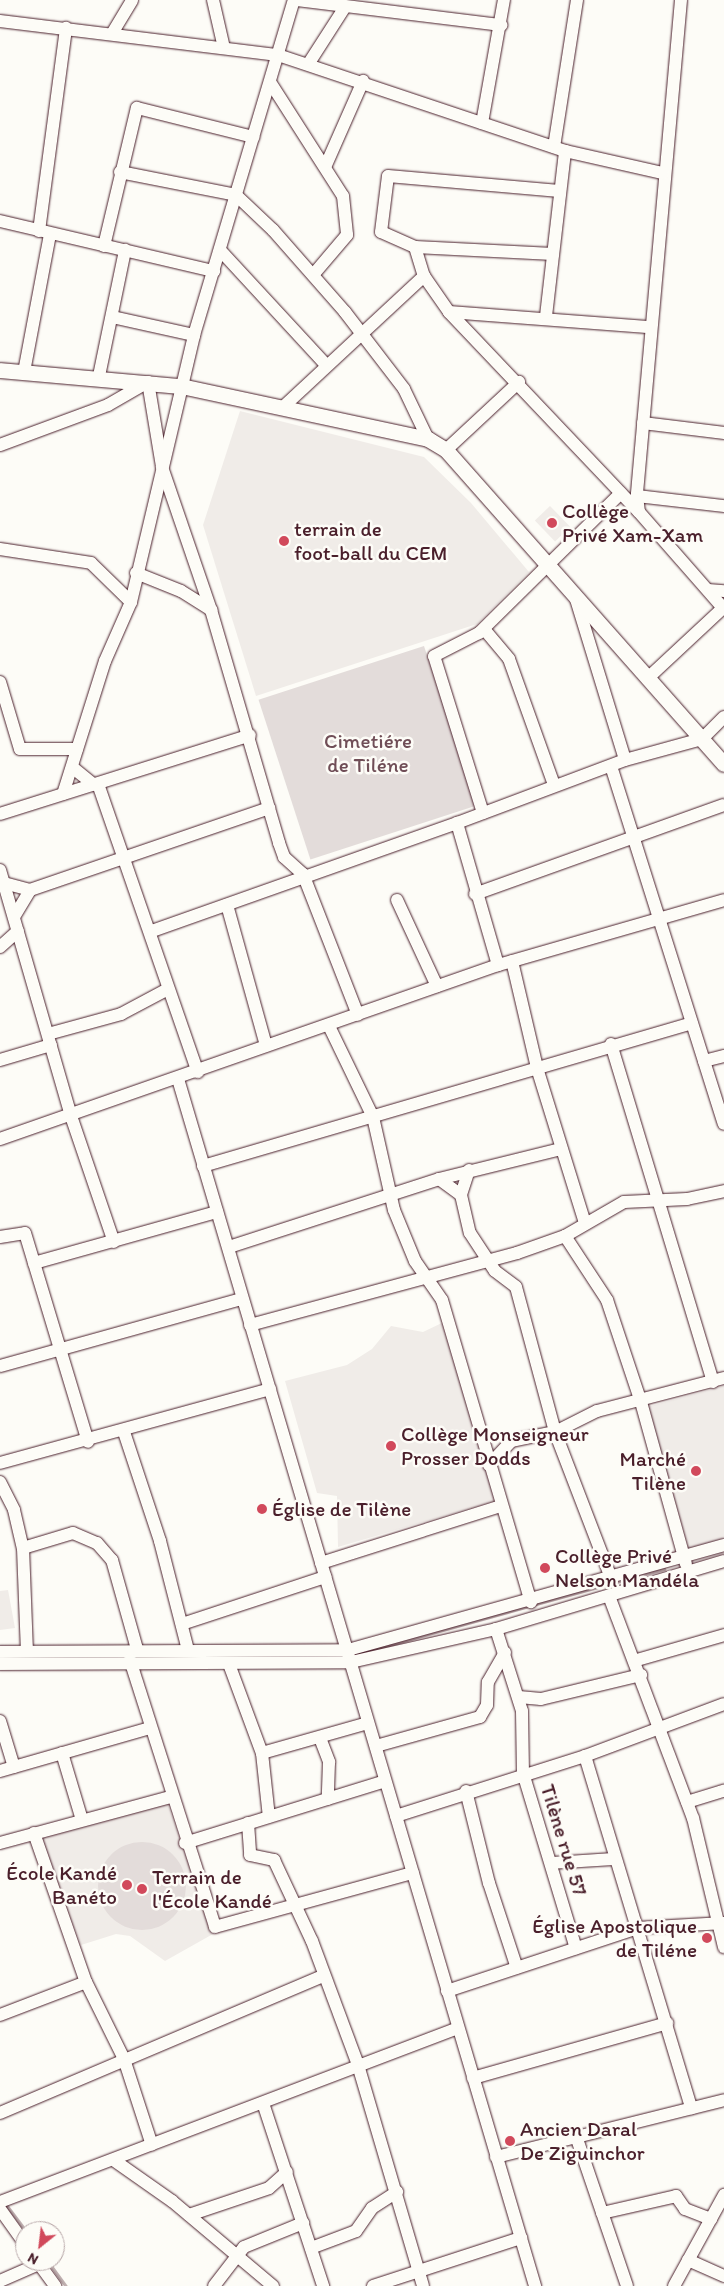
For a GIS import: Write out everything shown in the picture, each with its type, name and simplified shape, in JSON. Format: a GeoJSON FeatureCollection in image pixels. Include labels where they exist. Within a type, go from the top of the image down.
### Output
{"type":"FeatureCollection","features":[{"type":"Feature","properties":{"kind":"main road"},"geometry":{"type":"LineString","coordinates":[[0,370],[99,376],[181,386],[428,439],[446,450],[649,677],[724,764]]}},
{"type":"Feature","properties":{"kind":"street"},"geometry":{"type":"LineString","coordinates":[[113,32],[132,0]]}},
{"type":"Feature","properties":{"kind":"street"},"geometry":{"type":"LineString","coordinates":[[213,0],[224,48]]}},
{"type":"Feature","properties":{"kind":"street"},"geometry":{"type":"LineString","coordinates":[[64,794],[77,748],[131,602],[136,573],[194,335],[252,137],[295,0],[344,7],[411,6],[501,25]]}},
{"type":"Feature","properties":{"kind":"street"},"geometry":{"type":"LineString","coordinates":[[482,123],[504,0]]}},
{"type":"Feature","properties":{"kind":"street"},"geometry":{"type":"LineString","coordinates":[[546,316],[559,190],[559,149],[577,0]]}},
{"type":"Feature","properties":{"kind":"street"},"geometry":{"type":"LineString","coordinates":[[639,512],[637,496],[650,327],[663,173],[681,0]]}},
{"type":"Feature","properties":{"kind":"street"},"geometry":{"type":"LineString","coordinates":[[309,63],[344,7]]}},
{"type":"Feature","properties":{"kind":"street"},"geometry":{"type":"LineString","coordinates":[[0,21],[113,32],[278,55],[363,81],[559,149],[663,173]]}},
{"type":"Feature","properties":{"kind":"street"},"geometry":{"type":"LineString","coordinates":[[24,372],[45,232],[66,28]]}},
{"type":"Feature","properties":{"kind":"street"},"geometry":{"type":"LineString","coordinates":[[326,165],[363,81]]}},
{"type":"Feature","properties":{"kind":"street"},"geometry":{"type":"LineString","coordinates":[[270,82],[289,117],[326,165],[343,196],[347,235],[313,275]]}},
{"type":"Feature","properties":{"kind":"street"},"geometry":{"type":"LineString","coordinates":[[104,246],[120,172],[140,107],[252,137]]}},
{"type":"Feature","properties":{"kind":"street"},"geometry":{"type":"LineString","coordinates":[[120,172],[236,195],[313,275],[361,334],[404,389],[428,439]]}},
{"type":"Feature","properties":{"kind":"street"},"geometry":{"type":"LineString","coordinates":[[553,254],[415,247],[381,232],[388,176],[559,190]]}},
{"type":"Feature","properties":{"kind":"street"},"geometry":{"type":"LineString","coordinates":[[0,221],[214,271]]}},
{"type":"Feature","properties":{"kind":"street"},"geometry":{"type":"LineString","coordinates":[[415,247],[424,276],[449,312],[519,382],[639,512],[724,609],[649,677]]}},
{"type":"Feature","properties":{"kind":"street"},"geometry":{"type":"LineString","coordinates":[[99,376],[125,250]]}},
{"type":"Feature","properties":{"kind":"street"},"geometry":{"type":"LineString","coordinates":[[220,250],[326,365]]}},
{"type":"Feature","properties":{"kind":"street"},"geometry":{"type":"LineString","coordinates":[[282,408],[326,365],[424,276]]}},
{"type":"Feature","properties":{"kind":"street"},"geometry":{"type":"LineString","coordinates":[[449,312],[546,316],[650,327]]}},
{"type":"Feature","properties":{"kind":"street"},"geometry":{"type":"LineString","coordinates":[[469,334],[480,312]]}},
{"type":"Feature","properties":{"kind":"street"},"geometry":{"type":"LineString","coordinates":[[112,317],[194,335]]}},
{"type":"Feature","properties":{"kind":"street"},"geometry":{"type":"LineString","coordinates":[[0,445],[108,405],[148,382],[162,467],[211,610],[250,735],[284,857],[304,874],[358,1015]]}},
{"type":"Feature","properties":{"kind":"street"},"geometry":{"type":"LineString","coordinates":[[446,450],[519,382]]}},
{"type":"Feature","properties":{"kind":"street"},"geometry":{"type":"LineString","coordinates":[[643,423],[724,432]]}},
{"type":"Feature","properties":{"kind":"street"},"geometry":{"type":"LineString","coordinates":[[483,813],[434,661],[437,654],[484,629],[547,564],[621,493]]}},
{"type":"Feature","properties":{"kind":"street"},"geometry":{"type":"LineString","coordinates":[[637,496],[724,506]]}},
{"type":"Feature","properties":{"kind":"street"},"geometry":{"type":"LineString","coordinates":[[0,549],[91,563],[131,602]]}},
{"type":"Feature","properties":{"kind":"street"},"geometry":{"type":"LineString","coordinates":[[136,573],[211,610]]}},
{"type":"Feature","properties":{"kind":"street"},"geometry":{"type":"LineString","coordinates":[[708,590],[724,590]]}},
{"type":"Feature","properties":{"kind":"street"},"geometry":{"type":"LineString","coordinates":[[574,594],[625,760]]}},
{"type":"Feature","properties":{"kind":"street"},"geometry":{"type":"LineString","coordinates":[[484,629],[509,659],[554,785]]}},
{"type":"Feature","properties":{"kind":"street"},"geometry":{"type":"LineString","coordinates":[[0,682],[20,749],[77,748]]}},
{"type":"Feature","properties":{"kind":"street"},"geometry":{"type":"LineString","coordinates":[[152,931],[227,905],[304,874],[457,823],[554,785],[625,760],[702,739],[724,717]]}},
{"type":"Feature","properties":{"kind":"street"},"geometry":{"type":"LineString","coordinates":[[0,814],[250,735]]}},
{"type":"Feature","properties":{"kind":"street"},"geometry":{"type":"LineString","coordinates":[[611,766],[724,1124]]}},
{"type":"Feature","properties":{"kind":"street"},"geometry":{"type":"LineString","coordinates":[[72,767],[96,784],[121,855],[152,931],[168,989],[198,1072]]}},
{"type":"Feature","properties":{"kind":"street"},"geometry":{"type":"LineString","coordinates":[[475,894],[724,805]]}},
{"type":"Feature","properties":{"kind":"street"},"geometry":{"type":"LineString","coordinates":[[4,883],[30,890],[121,855],[269,808]]}},
{"type":"Feature","properties":{"kind":"street"},"geometry":{"type":"LineString","coordinates":[[457,823],[475,894],[498,965]]}},
{"type":"Feature","properties":{"kind":"street"},"geometry":{"type":"LineString","coordinates":[[0,870],[72,1116],[114,1242]]}},
{"type":"Feature","properties":{"kind":"street"},"geometry":{"type":"LineString","coordinates":[[14,917],[30,890]]}},
{"type":"Feature","properties":{"kind":"street"},"geometry":{"type":"LineString","coordinates":[[396,900],[437,986]]}},
{"type":"Feature","properties":{"kind":"street"},"geometry":{"type":"LineString","coordinates":[[0,1139],[198,1072],[266,1046],[329,1026],[498,965],[658,915],[724,900]]}},
{"type":"Feature","properties":{"kind":"street"},"geometry":{"type":"LineString","coordinates":[[227,905],[266,1046]]}},
{"type":"Feature","properties":{"kind":"street"},"geometry":{"type":"LineString","coordinates":[[0,946],[18,931]]}},
{"type":"Feature","properties":{"kind":"street"},"geometry":{"type":"LineString","coordinates":[[512,961],[537,1068],[585,1224]]}},
{"type":"Feature","properties":{"kind":"street"},"geometry":{"type":"LineString","coordinates":[[0,1060],[49,1039],[121,1014],[168,989]]}},
{"type":"Feature","properties":{"kind":"street"},"geometry":{"type":"LineString","coordinates":[[203,1166],[537,1068],[611,1044],[692,1023]]}},
{"type":"Feature","properties":{"kind":"street"},"geometry":{"type":"LineString","coordinates":[[329,1026],[373,1117],[391,1195],[423,1277],[442,1300],[501,1506],[531,1602]]}},
{"type":"Feature","properties":{"kind":"street"},"geometry":{"type":"LineString","coordinates":[[489,1465],[511,1441],[554,1432],[598,1411],[641,1402],[719,1380],[656,1199],[611,1044]]}},
{"type":"Feature","properties":{"kind":"street"},"geometry":{"type":"LineString","coordinates":[[704,1061],[724,1056]]}},
{"type":"Feature","properties":{"kind":"street"},"geometry":{"type":"LineString","coordinates":[[178,1078],[535,2286]]}},
{"type":"Feature","properties":{"kind":"street"},"geometry":{"type":"LineString","coordinates":[[229,1247],[469,1170],[561,1149]]}},
{"type":"Feature","properties":{"kind":"street"},"geometry":{"type":"LineString","coordinates":[[469,1170],[461,1195],[470,1233],[488,1262],[516,1287],[554,1432],[611,1578]]}},
{"type":"Feature","properties":{"kind":"street"},"geometry":{"type":"LineString","coordinates":[[439,1179],[461,1195]]}},
{"type":"Feature","properties":{"kind":"street"},"geometry":{"type":"LineString","coordinates":[[250,1324],[423,1277],[488,1262],[565,1236],[624,1202],[687,1199],[724,1191]]}},
{"type":"Feature","properties":{"kind":"street"},"geometry":{"type":"LineString","coordinates":[[34,1263],[217,1212]]}},
{"type":"Feature","properties":{"kind":"street"},"geometry":{"type":"LineString","coordinates":[[0,1237],[25,1233],[88,1442]]}},
{"type":"Feature","properties":{"kind":"street"},"geometry":{"type":"LineString","coordinates":[[565,1236],[607,1300],[641,1402],[683,1557],[689,1572]]}},
{"type":"Feature","properties":{"kind":"street"},"geometry":{"type":"LineString","coordinates":[[0,1366],[61,1353],[242,1299]]}},
{"type":"Feature","properties":{"kind":"street"},"geometry":{"type":"LineString","coordinates":[[0,1463],[88,1442],[270,1389]]}},
{"type":"Feature","properties":{"kind":"street"},"geometry":{"type":"LineString","coordinates":[[124,1432],[182,1624],[188,1650]]}},
{"type":"Feature","properties":{"kind":"street"},"geometry":{"type":"LineString","coordinates":[[0,1482],[14,1510],[23,1548],[26,1650]]}},
{"type":"Feature","properties":{"kind":"street"},"geometry":{"type":"LineString","coordinates":[[321,1562],[501,1506]]}},
{"type":"Feature","properties":{"kind":"street"},"geometry":{"type":"LineString","coordinates":[[23,1548],[72,1533],[97,1543],[112,1560],[138,1649]]}},
{"type":"Feature","properties":{"kind":"street"},"geometry":{"type":"LineString","coordinates":[[0,1652],[138,1649],[349,1656],[724,1545]]}},
{"type":"Feature","properties":{"kind":"street"},"geometry":{"type":"LineString","coordinates":[[0,1664],[130,1660],[228,1664],[349,1656],[496,1629],[724,1561]]}},
{"type":"Feature","properties":{"kind":"street"},"geometry":{"type":"LineString","coordinates":[[182,1624],[326,1577]]}},
{"type":"Feature","properties":{"kind":"street"},"geometry":{"type":"LineString","coordinates":[[609,1596],[637,1660],[687,1802],[721,1924],[724,1948]]}},
{"type":"Feature","properties":{"kind":"street"},"geometry":{"type":"LineString","coordinates":[[496,1629],[519,1697],[525,1734],[523,1773]]}},
{"type":"Feature","properties":{"kind":"street"},"geometry":{"type":"LineString","coordinates":[[637,1660],[724,1634]]}},
{"type":"Feature","properties":{"kind":"street"},"geometry":{"type":"LineString","coordinates":[[376,1746],[480,1718],[487,1704],[488,1682],[504,1652]]}},
{"type":"Feature","properties":{"kind":"street"},"geometry":{"type":"LineString","coordinates":[[130,1660],[184,1843],[216,1928],[413,1873]]}},
{"type":"Feature","properties":{"kind":"street"},"geometry":{"type":"LineString","coordinates":[[228,1664],[262,1753],[269,1817]]}},
{"type":"Feature","properties":{"kind":"street"},"geometry":{"type":"LineString","coordinates":[[519,1697],[541,1699],[641,1675]]}},
{"type":"Feature","properties":{"kind":"street"},"geometry":{"type":"LineString","coordinates":[[396,1816],[466,1791],[585,1756],[724,1704]]}},
{"type":"Feature","properties":{"kind":"street"},"geometry":{"type":"LineString","coordinates":[[0,1721],[14,1767]]}},
{"type":"Feature","properties":{"kind":"street"},"geometry":{"type":"LineString","coordinates":[[262,1753],[368,1723]]}},
{"type":"Feature","properties":{"kind":"street"},"geometry":{"type":"LineString","coordinates":[[0,1771],[150,1728]]}},
{"type":"Feature","properties":{"kind":"street"},"geometry":{"type":"LineString","coordinates":[[320,1738],[329,1762],[328,1799]]}},
{"type":"Feature","properties":{"kind":"street"},"geometry":{"type":"LineString","coordinates":[[62,1754],[82,1820]]}},
{"type":"Feature","properties":{"kind":"street"},"geometry":{"type":"LineString","coordinates":[[585,1756],[636,1928],[667,2023],[691,2108]]}},
{"type":"Feature","properties":{"kind":"street","name":"Tilène rue 57"},"geometry":{"type":"LineString","coordinates":[[523,1773],[576,1948]]}},
{"type":"Feature","properties":{"kind":"street"},"geometry":{"type":"LineString","coordinates":[[184,1843],[385,1781]]}},
{"type":"Feature","properties":{"kind":"street"},"geometry":{"type":"LineString","coordinates":[[466,1791],[489,1883],[517,1968]]}},
{"type":"Feature","properties":{"kind":"street"},"geometry":{"type":"LineString","coordinates":[[687,1802],[724,1791]]}},
{"type":"Feature","properties":{"kind":"street"},"geometry":{"type":"LineString","coordinates":[[0,1843],[171,1796]]}},
{"type":"Feature","properties":{"kind":"street"},"geometry":{"type":"LineString","coordinates":[[248,1824],[250,1855],[274,1860],[294,1906],[309,1932],[323,1976],[358,2065],[420,2269],[423,2286]]}},
{"type":"Feature","properties":{"kind":"street"},"geometry":{"type":"LineString","coordinates":[[34,1833],[86,1982],[124,2060],[152,2144]]}},
{"type":"Feature","properties":{"kind":"street"},"geometry":{"type":"LineString","coordinates":[[551,1863],[615,1859]]}},
{"type":"Feature","properties":{"kind":"street"},"geometry":{"type":"LineString","coordinates":[[447,1991],[636,1928],[721,1924]]}},
{"type":"Feature","properties":{"kind":"street"},"geometry":{"type":"LineString","coordinates":[[0,2113],[323,1976]]}},
{"type":"Feature","properties":{"kind":"street"},"geometry":{"type":"LineString","coordinates":[[1,2012],[86,1982]]}},
{"type":"Feature","properties":{"kind":"street"},"geometry":{"type":"LineString","coordinates":[[473,2078],[667,2023]]}},
{"type":"Feature","properties":{"kind":"street"},"geometry":{"type":"LineString","coordinates":[[0,2202],[115,2161],[152,2144],[458,2028]]}},
{"type":"Feature","properties":{"kind":"street"},"geometry":{"type":"LineString","coordinates":[[496,2157],[724,2100]]}},
{"type":"Feature","properties":{"kind":"street"},"geometry":{"type":"LineString","coordinates":[[263,2103],[323,2286]]}},
{"type":"Feature","properties":{"kind":"street"},"geometry":{"type":"LineString","coordinates":[[576,2136],[627,2286]]}},
{"type":"Feature","properties":{"kind":"street"},"geometry":{"type":"LineString","coordinates":[[115,2161],[189,2215],[274,2286]]}},
{"type":"Feature","properties":{"kind":"street"},"geometry":{"type":"LineString","coordinates":[[189,2215],[269,2188],[287,2172]]}},
{"type":"Feature","properties":{"kind":"street"},"geometry":{"type":"LineString","coordinates":[[311,2248],[356,2231],[372,2208],[397,2192]]}},
{"type":"Feature","properties":{"kind":"street"},"geometry":{"type":"LineString","coordinates":[[674,2286],[724,2194]]}},
{"type":"Feature","properties":{"kind":"street"},"geometry":{"type":"LineString","coordinates":[[602,2213],[676,2196],[685,2210],[711,2219]]}},
{"type":"Feature","properties":{"kind":"street"},"geometry":{"type":"LineString","coordinates":[[0,2209],[15,2230]]}},
{"type":"Feature","properties":{"kind":"street"},"geometry":{"type":"LineString","coordinates":[[214,2286],[237,2255],[270,2234],[303,2223]]}},
{"type":"Feature","properties":{"kind":"street"},"geometry":{"type":"LineString","coordinates":[[373,2286],[420,2269],[521,2238]]}},
{"type":"Feature","properties":{"kind":"street"},"geometry":{"type":"LineString","coordinates":[[688,2260],[724,2276]]}},
{"type":"Feature","properties":{"kind":"street"},"geometry":{"type":"LineString","coordinates":[[0,2281],[20,2271]]}},
{"type":"Feature","properties":{"kind":"street"},"geometry":{"type":"LineString","coordinates":[[43,2271],[52,2285]]}},
{"type":"Feature","properties":{"kind":"shaded area"},"geometry":{"type":"Polygon","coordinates":[[[240,411],[424,457],[471,503],[529,572],[477,624],[256,696],[203,525],[240,411]]]}},
{"type":"Feature","properties":{"kind":"shaded area","name":"Collège Privé Xam-Xam"},"geometry":{"type":"Polygon","coordinates":[[[550,506],[570,527],[555,541],[535,521],[550,506]]]}},
{"type":"Feature","properties":{"kind":"shaded area","name":"Collège Monseigneur Prosser Dodds"},"geometry":{"type":"Polygon","coordinates":[[[446,1321],[495,1501],[338,1547],[337,1496],[317,1493],[285,1381],[347,1365],[372,1349],[391,1326],[423,1332],[446,1321]]]}},
{"type":"Feature","properties":{"kind":"shaded area","name":"Marché Tilène"},"geometry":{"type":"Polygon","coordinates":[[[724,1386],[724,1538],[689,1549],[647,1407],[724,1386]]]}},
{"type":"Feature","properties":{"kind":"shaded area"},"geometry":{"type":"Polygon","coordinates":[[[8,1590],[15,1628],[0,1630],[0,1591],[8,1590]]]}},
{"type":"Feature","properties":{"kind":"shaded area","name":"École Kandé Banéto"},"geometry":{"type":"Polygon","coordinates":[[[167,1802],[213,1934],[165,1961],[130,1936],[116,1934],[81,1945],[38,1837],[167,1802]]]}},
{"type":"Feature","properties":{"kind":"green space","name":"Cimetiére de Tiléne"},"geometry":{"type":"Polygon","coordinates":[[[424,646],[476,806],[310,860],[259,700],[424,646]]]}},
{"type":"Feature","properties":{"kind":"green space","name":"Terrain de l'École Kandé"},"geometry":{"type":"Polygon","coordinates":[[[133,1842],[151,1842],[167,1849],[179,1861],[186,1877],[186,1895],[179,1911],[167,1923],[151,1930],[133,1930],[117,1923],[105,1911],[98,1895],[98,1877],[105,1861],[117,1849],[133,1842]]]}},
{"type":"Feature","properties":{"kind":"waterway"},"geometry":{"type":"LineString","coordinates":[[536,1604],[664,1569]]}},
{"type":"Feature","properties":{"kind":"waterway"},"geometry":{"type":"LineString","coordinates":[[360,1653],[526,1607]]}},
{"type":"Feature","properties":{"kind":"waterway"},"geometry":{"type":"LineString","coordinates":[[6,2204],[19,2221]]}},
{"type":"Feature","properties":{"kind":"waterway"},"geometry":{"type":"LineString","coordinates":[[55,2271],[66,2286]]}},
{"type":"Feature","properties":{"kind":"place","name":"Collège Privé Xam-Xam"},"geometry":{"type":"Point","coordinates":[552,523]}},
{"type":"Feature","properties":{"kind":"place","name":"terrain de foot-ball du CEM"},"geometry":{"type":"Point","coordinates":[284,541]}},
{"type":"Feature","properties":{"kind":"place","name":"Collège Monseigneur Prosser Dodds"},"geometry":{"type":"Point","coordinates":[391,1446]}},
{"type":"Feature","properties":{"kind":"place","name":"Marché Tilène"},"geometry":{"type":"Point","coordinates":[696,1471]}},
{"type":"Feature","properties":{"kind":"place","name":"Église de Tilène"},"geometry":{"type":"Point","coordinates":[262,1509]}},
{"type":"Feature","properties":{"kind":"place","name":"Collège Privé Nelson Mandéla"},"geometry":{"type":"Point","coordinates":[545,1568]}},
{"type":"Feature","properties":{"kind":"place","name":"École Kandé Banéto"},"geometry":{"type":"Point","coordinates":[127,1885]}},
{"type":"Feature","properties":{"kind":"place","name":"Terrain de l'École Kandé"},"geometry":{"type":"Point","coordinates":[142,1889]}},
{"type":"Feature","properties":{"kind":"place","name":"Église Apostolique de Tiléne"},"geometry":{"type":"Point","coordinates":[707,1938]}},
{"type":"Feature","properties":{"kind":"place","name":"Ancien Daral De Ziguinchor"},"geometry":{"type":"Point","coordinates":[510,2141]}}]}
